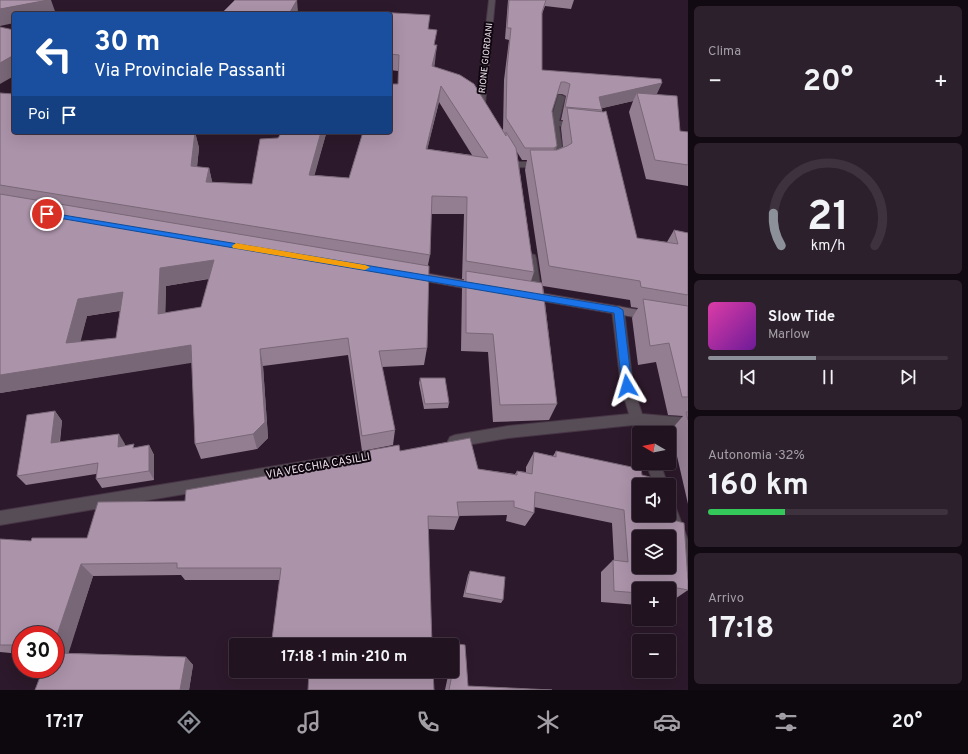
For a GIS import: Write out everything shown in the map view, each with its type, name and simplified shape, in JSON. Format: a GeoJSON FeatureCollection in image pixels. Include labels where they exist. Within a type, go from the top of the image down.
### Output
{"type":"FeatureCollection","features":[{"type":"Feature","properties":{"kind":"main road"},"geometry":{"type":"LineString","coordinates":[[402,274],[489,288]]}},
{"type":"Feature","properties":{"kind":"main road"},"geometry":{"type":"LineString","coordinates":[[520,293],[665,318]]}},
{"type":"Feature","properties":{"kind":"street","name":"RIONE GIORDANI"},"geometry":{"type":"LineString","coordinates":[[489,117],[481,104],[492,0]]}},
{"type":"Feature","properties":{"kind":"street"},"geometry":{"type":"LineString","coordinates":[[519,175],[516,162],[551,165],[560,161],[554,123],[561,97]]}},
{"type":"Feature","properties":{"kind":"street"},"geometry":{"type":"LineString","coordinates":[[554,123],[590,126]]}},
{"type":"Feature","properties":{"kind":"street"},"geometry":{"type":"LineString","coordinates":[[530,251],[536,296]]}},
{"type":"Feature","properties":{"kind":"street"},"geometry":{"type":"LineString","coordinates":[[618,310],[627,386],[640,426]]}},
{"type":"Feature","properties":{"kind":"street"},"geometry":{"type":"LineString","coordinates":[[440,444],[508,432],[637,419],[688,424]]}},
{"type":"Feature","properties":{"kind":"street","name":"VIA VECCHIA CASILLI"},"geometry":{"type":"LineString","coordinates":[[0,518],[395,452]]}},
{"type":"Feature","properties":{"kind":"street"},"geometry":{"type":"LineString","coordinates":[[674,522],[688,561]]}},
{"type":"Feature","properties":{"kind":"building"},"geometry":{"type":"Polygon","coordinates":[[[0,0],[48,0],[0,9],[0,0]]]}},
{"type":"Feature","properties":{"kind":"building"},"geometry":{"type":"Polygon","coordinates":[[[235,0],[297,0],[290,12],[223,12],[235,0]]]}},
{"type":"Feature","properties":{"kind":"building"},"geometry":{"type":"Polygon","coordinates":[[[509,0],[546,0],[542,12],[542,70],[661,79],[662,83],[599,97],[602,110],[565,107],[570,84],[561,82],[552,111],[557,146],[554,148],[525,148],[506,118],[507,68],[511,28],[507,28],[509,0]]]}},
{"type":"Feature","properties":{"kind":"building"},"geometry":{"type":"Polygon","coordinates":[[[392,13],[430,15],[428,29],[437,30],[434,45],[437,45],[432,66],[460,75],[474,84],[506,136],[506,132],[516,148],[534,272],[466,261],[467,197],[432,196],[430,255],[0,185],[0,93],[12,94],[12,134],[195,134],[191,166],[209,168],[206,182],[252,184],[260,139],[278,138],[281,134],[320,134],[309,175],[349,178],[362,134],[392,134],[392,84],[398,84],[399,55],[392,54],[392,13]],[[441,86],[426,149],[488,158],[441,86]]]}},
{"type":"Feature","properties":{"kind":"building"},"geometry":{"type":"Polygon","coordinates":[[[0,27],[12,30],[12,56],[0,63],[0,27]]]}},
{"type":"Feature","properties":{"kind":"building"},"geometry":{"type":"Polygon","coordinates":[[[637,93],[677,96],[680,131],[688,132],[688,165],[655,160],[637,93]]]}},
{"type":"Feature","properties":{"kind":"building"},"geometry":{"type":"Polygon","coordinates":[[[567,108],[606,111],[637,238],[678,244],[674,230],[688,233],[688,295],[641,287],[640,281],[549,266],[530,150],[557,150],[572,143],[567,108]]]}},
{"type":"Feature","properties":{"kind":"building"},"geometry":{"type":"Polygon","coordinates":[[[0,194],[429,266],[427,348],[379,351],[395,430],[362,436],[348,338],[260,349],[265,422],[253,434],[195,444],[191,345],[0,375],[0,194]],[[214,260],[160,268],[158,314],[201,307],[214,260]],[[123,292],[78,299],[66,343],[116,338],[123,292]]]}},
{"type":"Feature","properties":{"kind":"building"},"geometry":{"type":"Polygon","coordinates":[[[466,271],[542,283],[557,404],[500,405],[493,334],[466,333],[466,271]]]}},
{"type":"Feature","properties":{"kind":"building"},"geometry":{"type":"Polygon","coordinates":[[[643,299],[688,306],[688,397],[682,397],[669,343],[650,346],[643,299]]]}},
{"type":"Feature","properties":{"kind":"building"},"geometry":{"type":"Polygon","coordinates":[[[420,378],[445,378],[449,403],[425,404],[420,378]]]}},
{"type":"Feature","properties":{"kind":"building"},"geometry":{"type":"Polygon","coordinates":[[[55,411],[51,443],[119,434],[118,447],[134,444],[133,448],[149,445],[149,471],[96,479],[98,463],[17,476],[27,415],[55,411]]]}},
{"type":"Feature","properties":{"kind":"building"},"geometry":{"type":"Polygon","coordinates":[[[470,438],[478,469],[517,475],[517,471],[532,474],[534,452],[556,457],[556,451],[632,467],[632,470],[641,470],[642,475],[653,478],[632,478],[632,522],[676,522],[676,521],[684,523],[688,590],[676,588],[676,582],[632,582],[632,592],[614,591],[613,560],[628,562],[624,510],[535,492],[534,513],[514,507],[514,501],[457,502],[459,517],[428,516],[432,638],[272,638],[281,568],[177,568],[177,563],[81,564],[60,626],[12,626],[12,645],[0,645],[0,539],[31,541],[32,538],[87,538],[98,502],[185,501],[186,490],[366,458],[365,451],[399,445],[400,451],[470,438]]]}},
{"type":"Feature","properties":{"kind":"building"},"geometry":{"type":"Polygon","coordinates":[[[470,571],[505,577],[503,600],[465,593],[470,571]]]}},
{"type":"Feature","properties":{"kind":"building"},"geometry":{"type":"Polygon","coordinates":[[[459,644],[465,645],[468,686],[552,690],[449,690],[451,678],[459,678],[459,644]]]}},
{"type":"Feature","properties":{"kind":"building"},"geometry":{"type":"Polygon","coordinates":[[[64,653],[186,657],[180,690],[35,690],[40,678],[64,678],[64,653]]]}},
{"type":"Feature","properties":{"kind":"building"},"geometry":{"type":"Polygon","coordinates":[[[309,678],[433,678],[434,690],[308,690],[309,678]]]}},
{"type":"Feature","properties":{"kind":"slow traffic"},"geometry":{"type":"LineString","coordinates":[[236,246],[365,267]]}},
{"type":"Feature","properties":{"kind":"route"},"geometry":{"type":"LineString","coordinates":[[47,214],[618,310],[627,386]]}}]}
